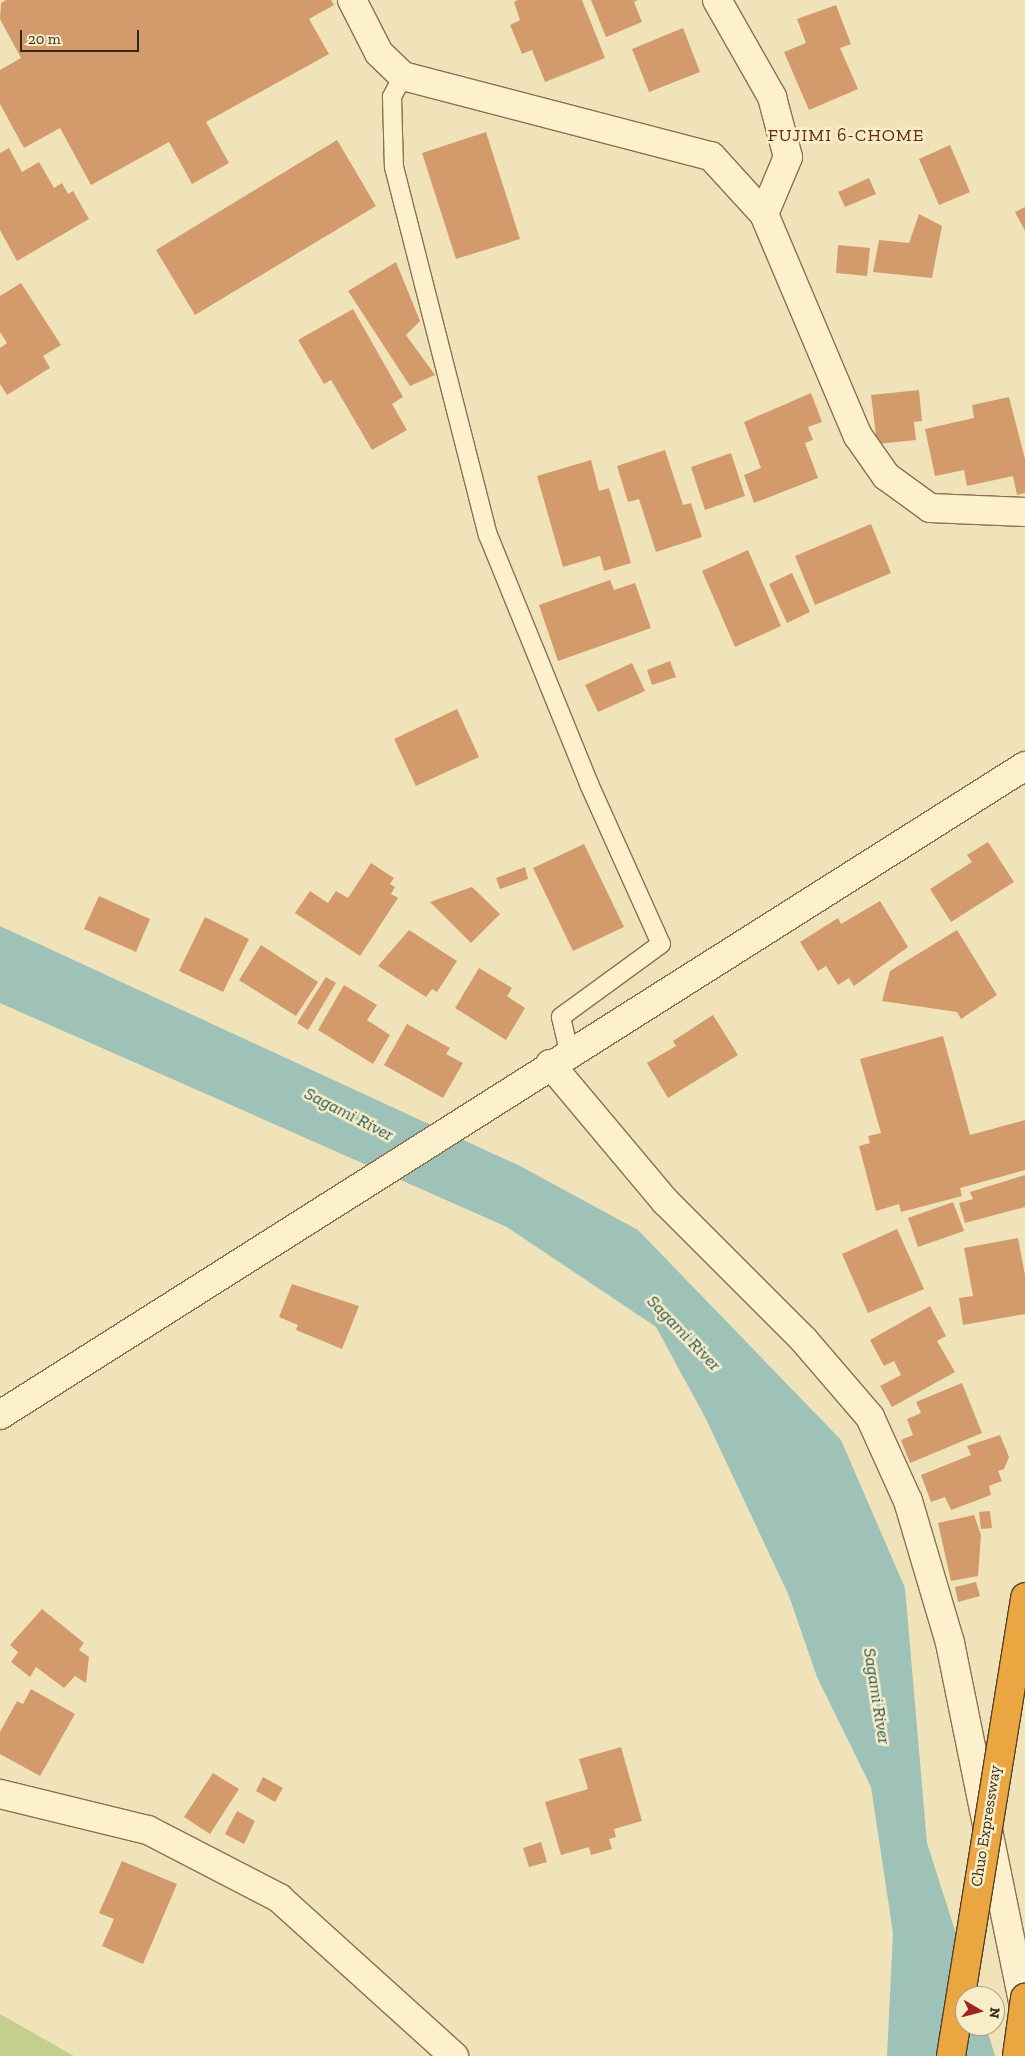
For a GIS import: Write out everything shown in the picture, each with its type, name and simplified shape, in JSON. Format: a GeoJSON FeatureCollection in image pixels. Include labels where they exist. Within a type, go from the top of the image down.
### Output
{"type":"FeatureCollection","features":[{"type":"Feature","properties":{"kind":"highway","name":"Chuo Expressway"},"geometry":{"type":"LineString","coordinates":[[951,2056],[1025,1597]]}},
{"type":"Feature","properties":{"kind":"highway"},"geometry":{"type":"LineString","coordinates":[[1017,2056],[1025,1998]]}},
{"type":"Feature","properties":{"kind":"street"},"geometry":{"type":"LineString","coordinates":[[352,0],[379,53],[403,76],[711,156],[764,214],[858,436],[886,476],[930,508],[1025,512]]}},
{"type":"Feature","properties":{"kind":"street"},"geometry":{"type":"LineString","coordinates":[[717,0],[772,97],[788,157],[764,214]]}},
{"type":"Feature","properties":{"kind":"street"},"geometry":{"type":"LineString","coordinates":[[0,1415],[469,1115],[1025,766]]}},
{"type":"Feature","properties":{"kind":"street"},"geometry":{"type":"LineString","coordinates":[[560,1058],[666,1202],[802,1338],[870,1417],[908,1501],[950,1643],[1025,2010]]}},
{"type":"Feature","properties":{"kind":"street"},"geometry":{"type":"LineString","coordinates":[[0,1794],[148,1830],[279,1898],[454,2056]]}},
{"type":"Feature","properties":{"kind":"lane"},"geometry":{"type":"LineString","coordinates":[[403,76],[392,97],[394,167],[488,535],[589,784],[661,944],[561,1017],[560,1058]]}},
{"type":"Feature","properties":{"kind":"green space"},"geometry":{"type":"Polygon","coordinates":[[[0,2014],[74,2056],[0,2056],[0,2014]]]}},
{"type":"Feature","properties":{"kind":"water","name":"Sagami River"},"geometry":{"type":"Polygon","coordinates":[[[0,926],[520,1166],[638,1230],[841,1440],[905,1588],[927,1843],[973,1986],[955,1986],[955,2036],[989,2036],[995,2056],[887,2056],[893,1933],[871,1787],[817,1677],[789,1596],[706,1419],[656,1327],[507,1227],[0,1003],[0,926]]]}},
{"type":"Feature","properties":{"kind":"building"},"geometry":{"type":"Polygon","coordinates":[[[6,0],[331,0],[334,5],[309,19],[329,54],[206,122],[229,163],[192,184],[169,142],[91,185],[60,128],[24,148],[0,104],[0,70],[21,58],[0,19],[1,3],[6,0]]]}},
{"type":"Feature","properties":{"kind":"building"},"geometry":{"type":"Polygon","coordinates":[[[518,0],[582,0],[605,58],[545,82],[532,50],[522,54],[510,25],[520,20],[514,2],[518,0]]]}},
{"type":"Feature","properties":{"kind":"building"},"geometry":{"type":"Polygon","coordinates":[[[591,0],[638,0],[634,2],[642,22],[606,37],[591,0]]]}},
{"type":"Feature","properties":{"kind":"building"},"geometry":{"type":"Polygon","coordinates":[[[836,5],[851,44],[840,48],[858,89],[809,110],[784,52],[806,43],[797,19],[836,5]]]}},
{"type":"Feature","properties":{"kind":"building"},"geometry":{"type":"Polygon","coordinates":[[[683,28],[700,72],[649,92],[632,49],[683,28]]]}},
{"type":"Feature","properties":{"kind":"building"},"geometry":{"type":"Polygon","coordinates":[[[486,132],[520,239],[456,259],[422,153],[486,132]]]}},
{"type":"Feature","properties":{"kind":"building"},"geometry":{"type":"Polygon","coordinates":[[[337,140],[376,206],[195,315],[156,250],[337,140]]]}},
{"type":"Feature","properties":{"kind":"building"},"geometry":{"type":"Polygon","coordinates":[[[950,145],[970,192],[939,205],[919,159],[950,145]]]}},
{"type":"Feature","properties":{"kind":"building"},"geometry":{"type":"Polygon","coordinates":[[[9,148],[22,172],[39,162],[54,188],[62,183],[68,194],[73,191],[89,219],[17,261],[0,230],[0,153],[9,148]]]}},
{"type":"Feature","properties":{"kind":"building"},"geometry":{"type":"Polygon","coordinates":[[[869,178],[876,194],[845,207],[838,192],[869,178]]]}},
{"type":"Feature","properties":{"kind":"building"},"geometry":{"type":"Polygon","coordinates":[[[1025,207],[1025,231],[1015,212],[1025,207]]]}},
{"type":"Feature","properties":{"kind":"building"},"geometry":{"type":"Polygon","coordinates":[[[919,214],[942,226],[932,278],[873,272],[879,240],[909,243],[919,214]]]}},
{"type":"Feature","properties":{"kind":"building"},"geometry":{"type":"Polygon","coordinates":[[[838,245],[870,248],[867,276],[836,273],[838,245]]]}},
{"type":"Feature","properties":{"kind":"building"},"geometry":{"type":"Polygon","coordinates":[[[396,262],[420,321],[406,335],[435,375],[410,386],[348,291],[396,262]]]}},
{"type":"Feature","properties":{"kind":"building"},"geometry":{"type":"Polygon","coordinates":[[[21,283],[61,345],[43,356],[50,368],[7,395],[0,384],[0,348],[7,343],[0,332],[0,296],[21,283]]]}},
{"type":"Feature","properties":{"kind":"building"},"geometry":{"type":"Polygon","coordinates":[[[353,309],[403,397],[392,404],[407,430],[372,450],[331,380],[324,384],[298,340],[353,309]]]}},
{"type":"Feature","properties":{"kind":"building"},"geometry":{"type":"Polygon","coordinates":[[[919,390],[922,421],[914,422],[916,440],[877,444],[871,395],[919,390]]]}},
{"type":"Feature","properties":{"kind":"building"},"geometry":{"type":"Polygon","coordinates":[[[811,393],[822,422],[808,427],[813,440],[805,443],[818,478],[754,503],[744,475],[761,468],[744,422],[811,393]]]}},
{"type":"Feature","properties":{"kind":"building"},"geometry":{"type":"Polygon","coordinates":[[[1009,397],[1025,459],[1025,493],[1017,495],[1013,476],[967,486],[964,470],[935,476],[925,429],[974,418],[972,405],[1009,397]]]}},
{"type":"Feature","properties":{"kind":"building"},"geometry":{"type":"Polygon","coordinates":[[[665,450],[683,505],[691,503],[702,537],[656,552],[639,499],[628,502],[617,466],[665,450]]]}},
{"type":"Feature","properties":{"kind":"building"},"geometry":{"type":"Polygon","coordinates":[[[731,453],[745,496],[705,510],[691,467],[731,453]]]}},
{"type":"Feature","properties":{"kind":"building"},"geometry":{"type":"Polygon","coordinates":[[[591,460],[599,491],[609,488],[631,563],[604,571],[600,556],[563,567],[537,476],[591,460]]]}},
{"type":"Feature","properties":{"kind":"building"},"geometry":{"type":"Polygon","coordinates":[[[871,524],[891,573],[815,605],[795,556],[871,524]]]}},
{"type":"Feature","properties":{"kind":"building"},"geometry":{"type":"Polygon","coordinates":[[[748,550],[781,626],[735,647],[702,571],[748,550]]]}},
{"type":"Feature","properties":{"kind":"building"},"geometry":{"type":"Polygon","coordinates":[[[792,573],[810,612],[787,623],[769,584],[792,573]]]}},
{"type":"Feature","properties":{"kind":"building"},"geometry":{"type":"Polygon","coordinates":[[[610,580],[614,590],[635,583],[651,628],[558,661],[539,605],[610,580]]]}},
{"type":"Feature","properties":{"kind":"building"},"geometry":{"type":"Polygon","coordinates":[[[670,661],[676,677],[652,685],[647,670],[670,661]]]}},
{"type":"Feature","properties":{"kind":"building"},"geometry":{"type":"Polygon","coordinates":[[[632,663],[645,691],[598,712],[585,685],[632,663]]]}},
{"type":"Feature","properties":{"kind":"building"},"geometry":{"type":"Polygon","coordinates":[[[457,709],[479,757],[416,786],[394,739],[457,709]]]}},
{"type":"Feature","properties":{"kind":"building"},"geometry":{"type":"Polygon","coordinates":[[[988,842],[1014,882],[951,922],[930,889],[972,862],[967,855],[988,842]]]}},
{"type":"Feature","properties":{"kind":"building"},"geometry":{"type":"Polygon","coordinates":[[[584,844],[624,927],[573,951],[533,868],[584,844]]]}},
{"type":"Feature","properties":{"kind":"building"},"geometry":{"type":"Polygon","coordinates":[[[371,863],[394,878],[390,884],[395,887],[391,894],[398,898],[360,956],[295,913],[310,891],[328,903],[336,891],[348,898],[371,863]]]}},
{"type":"Feature","properties":{"kind":"building"},"geometry":{"type":"Polygon","coordinates":[[[525,867],[528,879],[500,889],[496,878],[525,867]]]}},
{"type":"Feature","properties":{"kind":"building"},"geometry":{"type":"Polygon","coordinates":[[[472,887],[500,914],[471,943],[430,902],[472,887]]]}},
{"type":"Feature","properties":{"kind":"building"},"geometry":{"type":"Polygon","coordinates":[[[99,896],[150,919],[136,952],[84,929],[99,896]]]}},
{"type":"Feature","properties":{"kind":"building"},"geometry":{"type":"Polygon","coordinates":[[[880,901],[908,947],[854,986],[849,978],[838,985],[826,966],[818,971],[800,942],[838,918],[841,924],[880,901]]]}},
{"type":"Feature","properties":{"kind":"building"},"geometry":{"type":"Polygon","coordinates":[[[205,917],[249,939],[223,992],[179,971],[205,917]]]}},
{"type":"Feature","properties":{"kind":"building"},"geometry":{"type":"Polygon","coordinates":[[[409,930],[457,961],[437,992],[432,989],[426,997],[378,966],[409,930]]]}},
{"type":"Feature","properties":{"kind":"building"},"geometry":{"type":"Polygon","coordinates":[[[957,930],[997,995],[961,1019],[957,1012],[882,1001],[890,971],[957,930]]]}},
{"type":"Feature","properties":{"kind":"building"},"geometry":{"type":"Polygon","coordinates":[[[261,945],[318,982],[296,1016],[239,980],[261,945]]]}},
{"type":"Feature","properties":{"kind":"building"},"geometry":{"type":"Polygon","coordinates":[[[479,968],[512,988],[507,996],[525,1008],[506,1040],[455,1008],[479,968]]]}},
{"type":"Feature","properties":{"kind":"building"},"geometry":{"type":"Polygon","coordinates":[[[326,977],[336,983],[308,1030],[297,1023],[326,977]]]}},
{"type":"Feature","properties":{"kind":"building"},"geometry":{"type":"Polygon","coordinates":[[[344,985],[377,1005],[367,1020],[390,1035],[373,1064],[318,1030],[344,985]]]}},
{"type":"Feature","properties":{"kind":"building"},"geometry":{"type":"Polygon","coordinates":[[[713,1015],[738,1055],[668,1098],[647,1063],[676,1046],[673,1041],[713,1015]]]}},
{"type":"Feature","properties":{"kind":"building"},"geometry":{"type":"Polygon","coordinates":[[[407,1024],[450,1048],[446,1054],[463,1063],[443,1098],[384,1065],[407,1024]]]}},
{"type":"Feature","properties":{"kind":"building"},"geometry":{"type":"Polygon","coordinates":[[[943,1036],[970,1135],[1025,1120],[1025,1170],[960,1188],[962,1196],[901,1212],[899,1204],[876,1211],[859,1146],[870,1143],[868,1136],[881,1133],[860,1059],[943,1036]]]}},
{"type":"Feature","properties":{"kind":"building"},"geometry":{"type":"Polygon","coordinates":[[[1025,1175],[1025,1207],[965,1223],[959,1203],[973,1199],[970,1192],[1025,1175]]]}},
{"type":"Feature","properties":{"kind":"building"},"geometry":{"type":"Polygon","coordinates":[[[953,1202],[964,1231],[918,1247],[908,1218],[953,1202]]]}},
{"type":"Feature","properties":{"kind":"building"},"geometry":{"type":"Polygon","coordinates":[[[897,1229],[924,1289],[868,1313],[842,1254],[897,1229]]]}},
{"type":"Feature","properties":{"kind":"building"},"geometry":{"type":"Polygon","coordinates":[[[1018,1238],[1025,1275],[1025,1314],[963,1325],[959,1298],[973,1296],[964,1248],[1018,1238]]]}},
{"type":"Feature","properties":{"kind":"building"},"geometry":{"type":"Polygon","coordinates":[[[292,1284],[359,1306],[342,1349],[296,1330],[298,1325],[279,1317],[292,1284]]]}},
{"type":"Feature","properties":{"kind":"building"},"geometry":{"type":"Polygon","coordinates":[[[930,1306],[946,1336],[937,1341],[955,1372],[892,1407],[880,1386],[901,1375],[894,1361],[884,1366],[870,1340],[930,1306]]]}},
{"type":"Feature","properties":{"kind":"building"},"geometry":{"type":"Polygon","coordinates":[[[962,1383],[982,1433],[910,1463],[901,1440],[913,1435],[907,1419],[921,1413],[916,1402],[962,1383]]]}},
{"type":"Feature","properties":{"kind":"building"},"geometry":{"type":"Polygon","coordinates":[[[1000,1435],[1009,1457],[1004,1469],[998,1471],[1002,1481],[989,1486],[991,1495],[951,1510],[945,1497],[931,1502],[921,1475],[971,1455],[967,1446],[1000,1435]]]}},
{"type":"Feature","properties":{"kind":"building"},"geometry":{"type":"Polygon","coordinates":[[[990,1511],[992,1528],[981,1529],[979,1512],[990,1511]]]}},
{"type":"Feature","properties":{"kind":"building"},"geometry":{"type":"Polygon","coordinates":[[[974,1515],[981,1535],[978,1576],[951,1581],[938,1523],[974,1515]]]}},
{"type":"Feature","properties":{"kind":"building"},"geometry":{"type":"Polygon","coordinates":[[[976,1582],[980,1596],[958,1602],[955,1587],[976,1582]]]}},
{"type":"Feature","properties":{"kind":"building"},"geometry":{"type":"Polygon","coordinates":[[[42,1609],[84,1643],[79,1650],[89,1657],[86,1683],[75,1676],[64,1688],[36,1667],[30,1677],[11,1662],[18,1652],[10,1645],[42,1609]]]}},
{"type":"Feature","properties":{"kind":"building"},"geometry":{"type":"Polygon","coordinates":[[[31,1689],[75,1714],[40,1776],[0,1754],[0,1732],[17,1701],[23,1704],[31,1689]]]}},
{"type":"Feature","properties":{"kind":"building"},"geometry":{"type":"Polygon","coordinates":[[[621,1747],[642,1821],[614,1829],[616,1837],[609,1839],[612,1849],[591,1855],[589,1847],[561,1855],[545,1802],[588,1789],[579,1759],[621,1747]]]}},
{"type":"Feature","properties":{"kind":"building"},"geometry":{"type":"Polygon","coordinates":[[[213,1773],[239,1789],[210,1834],[184,1817],[213,1773]]]}},
{"type":"Feature","properties":{"kind":"building"},"geometry":{"type":"Polygon","coordinates":[[[263,1777],[283,1788],[275,1802],[256,1791],[263,1777]]]}},
{"type":"Feature","properties":{"kind":"building"},"geometry":{"type":"Polygon","coordinates":[[[237,1811],[255,1821],[244,1844],[225,1834],[237,1811]]]}},
{"type":"Feature","properties":{"kind":"building"},"geometry":{"type":"Polygon","coordinates":[[[541,1842],[547,1862],[529,1867],[523,1848],[541,1842]]]}},
{"type":"Feature","properties":{"kind":"building"},"geometry":{"type":"Polygon","coordinates":[[[122,1861],[177,1884],[143,1964],[102,1946],[114,1919],[99,1913],[122,1861]]]}},
{"type":"Feature","properties":{"kind":"district","name":"FUJIMI 6-CHOME"},"geometry":{"type":"Point","coordinates":[846,135]}}]}
